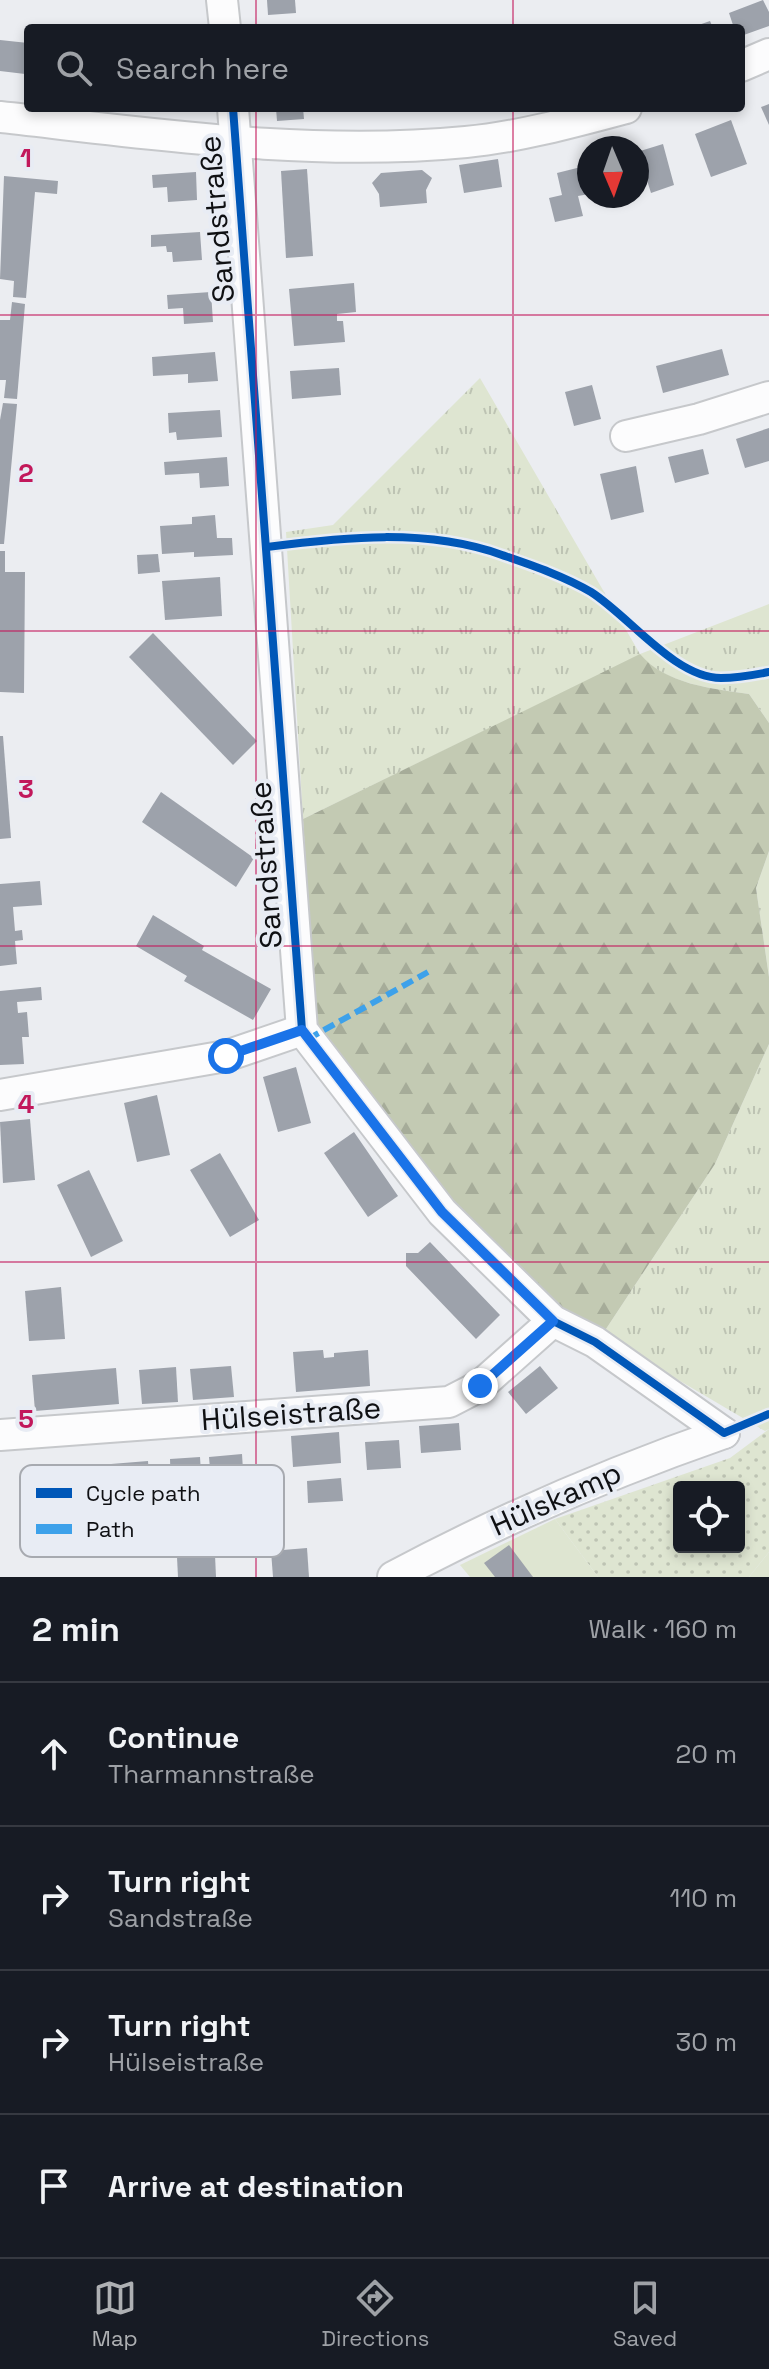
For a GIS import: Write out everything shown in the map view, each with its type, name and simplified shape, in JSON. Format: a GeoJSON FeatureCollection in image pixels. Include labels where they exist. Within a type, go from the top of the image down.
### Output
{"type":"FeatureCollection","features":[{"type":"Feature","properties":{"kind":"street"},"geometry":{"type":"LineString","coordinates":[[222,0],[225,24]]}},
{"type":"Feature","properties":{"kind":"street"},"geometry":{"type":"LineString","coordinates":[[745,64],[769,54]]}},
{"type":"Feature","properties":{"kind":"street","name":"Sandstraße"},"geometry":{"type":"LineString","coordinates":[[233,112],[302,1030]]}},
{"type":"Feature","properties":{"kind":"street"},"geometry":{"type":"LineString","coordinates":[[0,117],[236,144],[353,149],[468,142],[607,112]]}},
{"type":"Feature","properties":{"kind":"street"},"geometry":{"type":"LineString","coordinates":[[626,436],[699,419],[769,397]]}},
{"type":"Feature","properties":{"kind":"street"},"geometry":{"type":"LineString","coordinates":[[0,1095],[226,1056],[302,1030],[442,1212],[553,1321]]}},
{"type":"Feature","properties":{"kind":"street","name":"Hülskamp"},"geometry":{"type":"LineString","coordinates":[[393,1577],[536,1506],[633,1465],[724,1433],[595,1342],[553,1321]]}},
{"type":"Feature","properties":{"kind":"street","name":"Hülseistraße"},"geometry":{"type":"LineString","coordinates":[[0,1435],[449,1402],[480,1386],[553,1321]]}},
{"type":"Feature","properties":{"kind":"green space"},"geometry":{"type":"Polygon","coordinates":[[[480,378],[640,654],[769,604],[769,723],[749,694],[676,679],[640,655],[303,819],[286,532],[333,525],[480,378]]]}},
{"type":"Feature","properties":{"kind":"green space"},"geometry":{"type":"Polygon","coordinates":[[[640,654],[650,664],[676,679],[749,694],[769,723],[769,851],[756,888],[769,977],[769,1044],[715,1164],[602,1335],[573,1325],[444,1195],[316,1025],[303,819],[640,654]]]}},
{"type":"Feature","properties":{"kind":"green space"},"geometry":{"type":"Polygon","coordinates":[[[769,851],[769,977],[756,888],[769,851]]]}},
{"type":"Feature","properties":{"kind":"green space"},"geometry":{"type":"Polygon","coordinates":[[[769,1044],[769,1429],[765,1431],[602,1335],[715,1164],[769,1044]]]}},
{"type":"Feature","properties":{"kind":"green space"},"geometry":{"type":"Polygon","coordinates":[[[769,1429],[769,1552],[749,1577],[598,1577],[555,1519],[730,1458],[769,1429]]]}},
{"type":"Feature","properties":{"kind":"green space"},"geometry":{"type":"Polygon","coordinates":[[[555,1519],[598,1577],[470,1577],[460,1565],[555,1519]]]}},
{"type":"Feature","properties":{"kind":"green space"},"geometry":{"type":"Polygon","coordinates":[[[769,1552],[769,1577],[749,1577],[769,1552]]]}},
{"type":"Feature","properties":{"kind":"building"},"geometry":{"type":"Polygon","coordinates":[[[267,0],[295,0],[296,13],[268,15],[267,0]]]}},
{"type":"Feature","properties":{"kind":"building"},"geometry":{"type":"Polygon","coordinates":[[[763,0],[769,12],[769,26],[745,35],[745,24],[733,24],[729,13],[763,0]]]}},
{"type":"Feature","properties":{"kind":"building"},"geometry":{"type":"Polygon","coordinates":[[[0,40],[24,43],[24,74],[0,71],[0,40]]]}},
{"type":"Feature","properties":{"kind":"building"},"geometry":{"type":"Polygon","coordinates":[[[769,104],[769,125],[761,107],[769,104]]]}},
{"type":"Feature","properties":{"kind":"building"},"geometry":{"type":"Polygon","coordinates":[[[276,112],[303,112],[304,119],[277,121],[276,112]]]}},
{"type":"Feature","properties":{"kind":"building"},"geometry":{"type":"Polygon","coordinates":[[[731,120],[747,164],[711,177],[695,134],[731,120]]]}},
{"type":"Feature","properties":{"kind":"building"},"geometry":{"type":"Polygon","coordinates":[[[663,144],[674,185],[651,193],[649,187],[649,148],[663,144]]]}},
{"type":"Feature","properties":{"kind":"building"},"geometry":{"type":"Polygon","coordinates":[[[498,159],[502,187],[464,193],[459,165],[498,159]]]}},
{"type":"Feature","properties":{"kind":"building"},"geometry":{"type":"Polygon","coordinates":[[[577,168],[577,208],[581,208],[583,216],[555,222],[549,198],[562,195],[557,173],[577,168]]]}},
{"type":"Feature","properties":{"kind":"building"},"geometry":{"type":"Polygon","coordinates":[[[307,169],[313,256],[286,258],[281,171],[307,169]]]}},
{"type":"Feature","properties":{"kind":"building"},"geometry":{"type":"Polygon","coordinates":[[[422,170],[432,178],[426,190],[427,203],[380,207],[379,194],[372,183],[381,173],[422,170]]]}},
{"type":"Feature","properties":{"kind":"building"},"geometry":{"type":"Polygon","coordinates":[[[196,172],[197,200],[168,202],[167,187],[153,188],[152,175],[196,172]]]}},
{"type":"Feature","properties":{"kind":"building"},"geometry":{"type":"Polygon","coordinates":[[[4,176],[58,181],[57,194],[35,192],[26,298],[13,297],[14,281],[0,279],[4,176]]]}},
{"type":"Feature","properties":{"kind":"building"},"geometry":{"type":"Polygon","coordinates":[[[200,232],[202,260],[173,262],[172,252],[167,252],[166,246],[151,247],[151,235],[200,232]]]}},
{"type":"Feature","properties":{"kind":"building"},"geometry":{"type":"Polygon","coordinates":[[[354,283],[356,312],[337,314],[337,321],[343,321],[345,342],[294,346],[289,289],[354,283]]]}},
{"type":"Feature","properties":{"kind":"building"},"geometry":{"type":"Polygon","coordinates":[[[211,292],[213,322],[184,324],[183,308],[168,309],[167,295],[211,292]]]}},
{"type":"Feature","properties":{"kind":"building"},"geometry":{"type":"Polygon","coordinates":[[[12,302],[25,304],[17,399],[4,398],[6,380],[0,380],[0,320],[10,320],[12,302]]]}},
{"type":"Feature","properties":{"kind":"building"},"geometry":{"type":"Polygon","coordinates":[[[722,349],[729,375],[663,393],[656,366],[722,349]]]}},
{"type":"Feature","properties":{"kind":"building"},"geometry":{"type":"Polygon","coordinates":[[[215,352],[218,381],[188,383],[188,374],[153,376],[152,357],[215,352]]]}},
{"type":"Feature","properties":{"kind":"building"},"geometry":{"type":"Polygon","coordinates":[[[339,368],[341,395],[292,399],[290,371],[339,368]]]}},
{"type":"Feature","properties":{"kind":"building"},"geometry":{"type":"Polygon","coordinates":[[[592,385],[601,419],[574,426],[565,392],[592,385]]]}},
{"type":"Feature","properties":{"kind":"building"},"geometry":{"type":"Polygon","coordinates":[[[3,403],[17,404],[4,544],[0,544],[0,420],[3,403]]]}},
{"type":"Feature","properties":{"kind":"building"},"geometry":{"type":"Polygon","coordinates":[[[220,410],[222,437],[177,440],[176,432],[169,433],[168,413],[220,410]]]}},
{"type":"Feature","properties":{"kind":"building"},"geometry":{"type":"Polygon","coordinates":[[[769,428],[769,461],[745,468],[736,439],[769,428]]]}},
{"type":"Feature","properties":{"kind":"building"},"geometry":{"type":"Polygon","coordinates":[[[703,449],[709,474],[675,483],[668,457],[703,449]]]}},
{"type":"Feature","properties":{"kind":"building"},"geometry":{"type":"Polygon","coordinates":[[[227,457],[229,486],[200,488],[199,473],[165,475],[164,462],[227,457]]]}},
{"type":"Feature","properties":{"kind":"building"},"geometry":{"type":"Polygon","coordinates":[[[636,466],[644,512],[611,520],[600,474],[636,466]]]}},
{"type":"Feature","properties":{"kind":"building"},"geometry":{"type":"Polygon","coordinates":[[[215,515],[217,538],[232,538],[233,555],[194,557],[194,552],[162,554],[160,526],[192,524],[192,517],[215,515]]]}},
{"type":"Feature","properties":{"kind":"building"},"geometry":{"type":"Polygon","coordinates":[[[0,551],[5,551],[5,572],[25,572],[24,693],[0,692],[0,551]]]}},
{"type":"Feature","properties":{"kind":"building"},"geometry":{"type":"Polygon","coordinates":[[[158,554],[160,572],[138,574],[137,555],[158,554]]]}},
{"type":"Feature","properties":{"kind":"building"},"geometry":{"type":"Polygon","coordinates":[[[220,577],[222,616],[165,620],[162,581],[220,577]]]}},
{"type":"Feature","properties":{"kind":"building"},"geometry":{"type":"Polygon","coordinates":[[[153,633],[257,741],[233,765],[129,657],[153,633]]]}},
{"type":"Feature","properties":{"kind":"building"},"geometry":{"type":"Polygon","coordinates":[[[0,736],[3,736],[11,838],[0,839],[0,736]]]}},
{"type":"Feature","properties":{"kind":"building"},"geometry":{"type":"Polygon","coordinates":[[[161,792],[254,858],[236,887],[142,822],[161,792]]]}},
{"type":"Feature","properties":{"kind":"building"},"geometry":{"type":"Polygon","coordinates":[[[40,881],[42,905],[13,907],[15,931],[22,930],[23,940],[15,941],[17,964],[0,966],[0,884],[40,881]]]}},
{"type":"Feature","properties":{"kind":"building"},"geometry":{"type":"Polygon","coordinates":[[[153,915],[204,946],[202,950],[271,989],[253,1020],[184,981],[187,976],[136,946],[153,915]]]}},
{"type":"Feature","properties":{"kind":"building"},"geometry":{"type":"Polygon","coordinates":[[[41,987],[42,1000],[17,1002],[18,1013],[27,1012],[29,1037],[22,1037],[24,1064],[0,1065],[0,991],[41,987]]]}},
{"type":"Feature","properties":{"kind":"building"},"geometry":{"type":"Polygon","coordinates":[[[296,1067],[311,1123],[278,1132],[263,1077],[296,1067]]]}},
{"type":"Feature","properties":{"kind":"building"},"geometry":{"type":"Polygon","coordinates":[[[157,1095],[170,1155],[137,1162],[124,1103],[157,1095]]]}},
{"type":"Feature","properties":{"kind":"building"},"geometry":{"type":"Polygon","coordinates":[[[30,1119],[35,1180],[3,1183],[0,1122],[30,1119]]]}},
{"type":"Feature","properties":{"kind":"building"},"geometry":{"type":"Polygon","coordinates":[[[354,1132],[398,1196],[368,1217],[324,1153],[354,1132]]]}},
{"type":"Feature","properties":{"kind":"building"},"geometry":{"type":"Polygon","coordinates":[[[220,1153],[259,1220],[230,1237],[190,1170],[220,1153]]]}},
{"type":"Feature","properties":{"kind":"building"},"geometry":{"type":"Polygon","coordinates":[[[89,1170],[123,1241],[91,1257],[57,1185],[89,1170]]]}},
{"type":"Feature","properties":{"kind":"building"},"geometry":{"type":"Polygon","coordinates":[[[430,1242],[500,1315],[476,1339],[406,1266],[406,1253],[418,1253],[430,1242]]]}},
{"type":"Feature","properties":{"kind":"building"},"geometry":{"type":"Polygon","coordinates":[[[61,1287],[65,1339],[29,1341],[25,1291],[61,1287]]]}},
{"type":"Feature","properties":{"kind":"building"},"geometry":{"type":"Polygon","coordinates":[[[323,1350],[324,1358],[334,1357],[334,1353],[368,1350],[370,1386],[296,1392],[293,1352],[323,1350]]]}},
{"type":"Feature","properties":{"kind":"building"},"geometry":{"type":"Polygon","coordinates":[[[231,1366],[234,1397],[193,1400],[190,1369],[231,1366]]]}},
{"type":"Feature","properties":{"kind":"building"},"geometry":{"type":"Polygon","coordinates":[[[540,1366],[558,1388],[526,1414],[508,1392],[540,1366]]]}},
{"type":"Feature","properties":{"kind":"building"},"geometry":{"type":"Polygon","coordinates":[[[176,1367],[178,1402],[142,1404],[139,1370],[176,1367]]]}},
{"type":"Feature","properties":{"kind":"building"},"geometry":{"type":"Polygon","coordinates":[[[116,1368],[119,1404],[35,1411],[32,1375],[116,1368]]]}},
{"type":"Feature","properties":{"kind":"building"},"geometry":{"type":"Polygon","coordinates":[[[459,1423],[461,1450],[421,1453],[419,1426],[459,1423]]]}},
{"type":"Feature","properties":{"kind":"building"},"geometry":{"type":"Polygon","coordinates":[[[339,1432],[341,1463],[293,1467],[291,1436],[339,1432]]]}},
{"type":"Feature","properties":{"kind":"building"},"geometry":{"type":"Polygon","coordinates":[[[399,1440],[401,1468],[367,1470],[365,1442],[399,1440]]]}},
{"type":"Feature","properties":{"kind":"building"},"geometry":{"type":"Polygon","coordinates":[[[242,1454],[243,1465],[210,1465],[209,1457],[242,1454]]]}},
{"type":"Feature","properties":{"kind":"building"},"geometry":{"type":"Polygon","coordinates":[[[200,1457],[201,1465],[170,1465],[170,1459],[200,1457]]]}},
{"type":"Feature","properties":{"kind":"building"},"geometry":{"type":"Polygon","coordinates":[[[148,1461],[148,1465],[99,1465],[148,1461]]]}},
{"type":"Feature","properties":{"kind":"building"},"geometry":{"type":"Polygon","coordinates":[[[341,1478],[343,1501],[308,1503],[307,1481],[341,1478]]]}},
{"type":"Feature","properties":{"kind":"building"},"geometry":{"type":"Polygon","coordinates":[[[509,1545],[533,1577],[495,1577],[484,1563],[509,1545]]]}},
{"type":"Feature","properties":{"kind":"building"},"geometry":{"type":"Polygon","coordinates":[[[307,1548],[309,1577],[273,1577],[271,1557],[284,1557],[284,1550],[307,1548]]]}},
{"type":"Feature","properties":{"kind":"building"},"geometry":{"type":"Polygon","coordinates":[[[177,1557],[215,1557],[216,1577],[178,1577],[177,1557]]]}},
{"type":"Feature","properties":{"kind":"marked path"},"geometry":{"type":"LineString","coordinates":[[308,1039],[428,972]]}},
{"type":"Feature","properties":{"kind":"cycle path"},"geometry":{"type":"LineString","coordinates":[[233,112],[302,1030],[442,1212],[553,1321],[595,1342],[724,1433],[769,1414]]}},
{"type":"Feature","properties":{"kind":"cycle path"},"geometry":{"type":"LineString","coordinates":[[267,547],[385,537],[473,546],[547,571],[591,592],[687,668],[721,678],[769,672]]}},
{"type":"Feature","properties":{"kind":"route"},"geometry":{"type":"LineString","coordinates":[[226,1056],[302,1030],[442,1212],[553,1321],[480,1386]]}}]}
